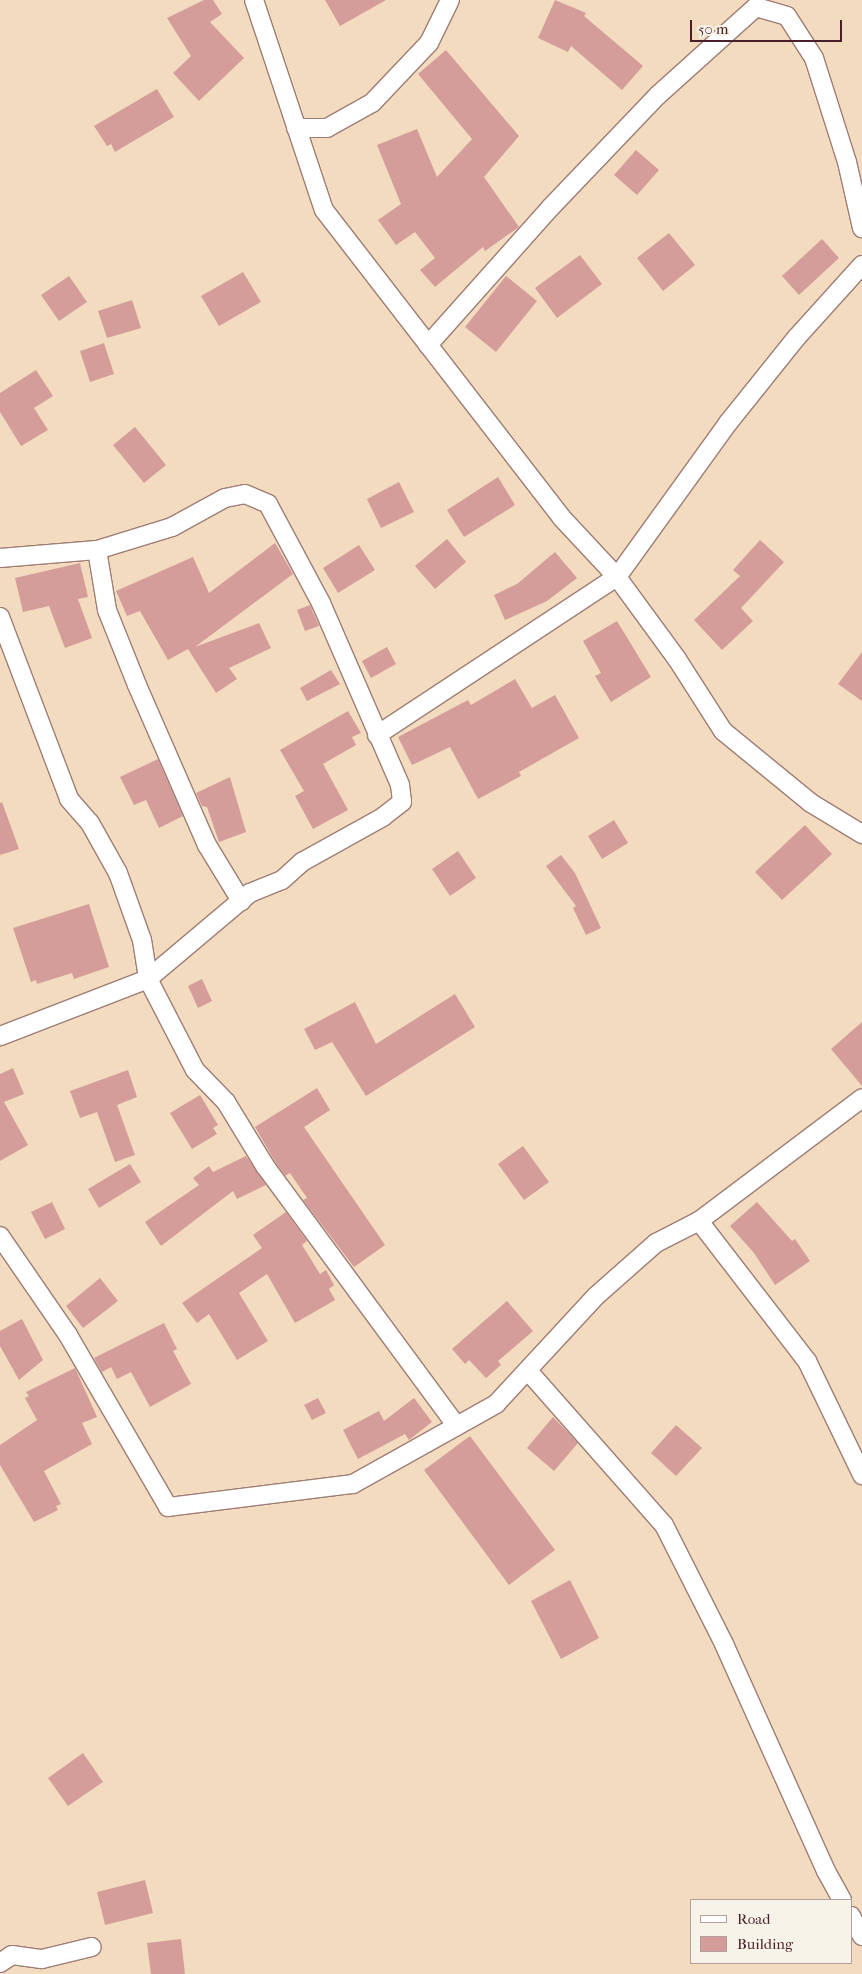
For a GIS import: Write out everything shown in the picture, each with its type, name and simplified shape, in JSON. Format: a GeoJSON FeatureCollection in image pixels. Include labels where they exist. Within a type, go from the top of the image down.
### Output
{"type":"FeatureCollection","features":[{"type":"Feature","properties":{"kind":"street"},"geometry":{"type":"LineString","coordinates":[[254,0],[324,210],[561,517],[617,577],[677,659],[723,731],[811,804],[862,834]]}},
{"type":"Feature","properties":{"kind":"street"},"geometry":{"type":"LineString","coordinates":[[296,128],[327,128],[372,103],[429,43],[450,0]]}},
{"type":"Feature","properties":{"kind":"street"},"geometry":{"type":"LineString","coordinates":[[428,345],[551,207],[657,96],[754,2],[787,16],[814,58],[847,162],[862,228]]}},
{"type":"Feature","properties":{"kind":"street"},"geometry":{"type":"LineString","coordinates":[[377,735],[617,577],[728,423],[797,337],[862,265]]}},
{"type":"Feature","properties":{"kind":"street"},"geometry":{"type":"LineString","coordinates":[[0,558],[97,550],[172,527],[225,498],[245,494],[268,504],[321,603],[400,785],[402,802],[383,817],[302,862],[282,880],[250,894],[148,979],[0,1036]]}},
{"type":"Feature","properties":{"kind":"street"},"geometry":{"type":"LineString","coordinates":[[97,550],[107,610],[207,845],[241,901]]}},
{"type":"Feature","properties":{"kind":"street"},"geometry":{"type":"LineString","coordinates":[[0,617],[68,799],[90,823],[126,893],[142,940],[148,979],[195,1070],[226,1102],[265,1166],[457,1426]]}},
{"type":"Feature","properties":{"kind":"street"},"geometry":{"type":"LineString","coordinates":[[0,1236],[68,1335],[168,1507],[353,1484],[496,1404],[529,1372],[596,1296],[656,1243],[699,1221],[862,1098]]}},
{"type":"Feature","properties":{"kind":"street"},"geometry":{"type":"LineString","coordinates":[[699,1221],[807,1361],[862,1475]]}},
{"type":"Feature","properties":{"kind":"street"},"geometry":{"type":"LineString","coordinates":[[529,1372],[664,1525],[724,1644],[826,1871],[841,1899]]}},
{"type":"Feature","properties":{"kind":"street"},"geometry":{"type":"LineString","coordinates":[[852,1918],[862,1936]]}},
{"type":"Feature","properties":{"kind":"street"},"geometry":{"type":"LineString","coordinates":[[0,1963],[12,1955],[42,1959],[92,1947]]}},
{"type":"Feature","properties":{"kind":"building"},"geometry":{"type":"Polygon","coordinates":[[[204,0],[213,0],[222,14],[210,22],[244,58],[199,101],[173,73],[191,56],[167,18],[204,0]]]}},
{"type":"Feature","properties":{"kind":"building"},"geometry":{"type":"Polygon","coordinates":[[[325,0],[386,0],[340,26],[325,0]]]}},
{"type":"Feature","properties":{"kind":"building"},"geometry":{"type":"Polygon","coordinates":[[[555,0],[586,13],[584,16],[643,66],[622,90],[571,46],[568,52],[538,38],[555,0]]]}},
{"type":"Feature","properties":{"kind":"building"},"geometry":{"type":"Polygon","coordinates":[[[446,50],[519,136],[484,177],[519,227],[485,251],[483,247],[435,287],[420,270],[435,258],[415,232],[396,245],[378,220],[401,204],[377,145],[417,129],[437,177],[472,139],[418,74],[446,50]]]}},
{"type":"Feature","properties":{"kind":"building"},"geometry":{"type":"Polygon","coordinates":[[[157,89],[174,117],[115,152],[111,144],[107,146],[94,126],[157,89]]]}},
{"type":"Feature","properties":{"kind":"building"},"geometry":{"type":"Polygon","coordinates":[[[636,150],[659,170],[637,195],[614,175],[636,150]]]}},
{"type":"Feature","properties":{"kind":"building"},"geometry":{"type":"Polygon","coordinates":[[[669,233],[695,265],[663,291],[637,258],[669,233]]]}},
{"type":"Feature","properties":{"kind":"building"},"geometry":{"type":"Polygon","coordinates":[[[822,239],[839,258],[799,295],[782,276],[822,239]]]}},
{"type":"Feature","properties":{"kind":"building"},"geometry":{"type":"Polygon","coordinates":[[[580,255],[602,284],[557,318],[535,288],[580,255]]]}},
{"type":"Feature","properties":{"kind":"building"},"geometry":{"type":"Polygon","coordinates":[[[243,272],[261,302],[219,326],[201,296],[243,272]]]}},
{"type":"Feature","properties":{"kind":"building"},"geometry":{"type":"Polygon","coordinates":[[[69,276],[87,302],[59,321],[41,295],[69,276]]]}},
{"type":"Feature","properties":{"kind":"building"},"geometry":{"type":"Polygon","coordinates":[[[506,276],[537,301],[496,352],[465,327],[506,276]]]}},
{"type":"Feature","properties":{"kind":"building"},"geometry":{"type":"Polygon","coordinates":[[[132,300],[141,328],[107,338],[98,311],[132,300]]]}},
{"type":"Feature","properties":{"kind":"building"},"geometry":{"type":"Polygon","coordinates":[[[104,343],[114,374],[90,382],[80,351],[104,343]]]}},
{"type":"Feature","properties":{"kind":"building"},"geometry":{"type":"Polygon","coordinates":[[[36,370],[53,396],[34,408],[48,430],[21,446],[0,412],[0,393],[36,370]]]}},
{"type":"Feature","properties":{"kind":"building"},"geometry":{"type":"Polygon","coordinates":[[[135,427],[166,465],[144,483],[113,445],[135,427]]]}},
{"type":"Feature","properties":{"kind":"building"},"geometry":{"type":"Polygon","coordinates":[[[498,477],[515,505],[464,537],[447,510],[498,477]]]}},
{"type":"Feature","properties":{"kind":"building"},"geometry":{"type":"Polygon","coordinates":[[[399,482],[414,512],[381,528],[367,499],[399,482]]]}},
{"type":"Feature","properties":{"kind":"building"},"geometry":{"type":"Polygon","coordinates":[[[447,539],[466,562],[435,589],[415,566],[447,539]]]}},
{"type":"Feature","properties":{"kind":"building"},"geometry":{"type":"Polygon","coordinates":[[[760,540],[784,562],[741,608],[753,621],[722,650],[694,620],[740,576],[733,570],[760,540]]]}},
{"type":"Feature","properties":{"kind":"building"},"geometry":{"type":"Polygon","coordinates":[[[275,543],[293,574],[195,647],[259,623],[271,648],[229,668],[237,679],[216,693],[188,649],[168,660],[140,611],[127,616],[116,591],[193,557],[209,593],[275,543]]]}},
{"type":"Feature","properties":{"kind":"building"},"geometry":{"type":"Polygon","coordinates":[[[359,545],[375,570],[338,593],[323,568],[359,545]]]}},
{"type":"Feature","properties":{"kind":"building"},"geometry":{"type":"Polygon","coordinates":[[[555,552],[577,578],[547,601],[505,620],[494,595],[517,584],[555,552]]]}},
{"type":"Feature","properties":{"kind":"building"},"geometry":{"type":"Polygon","coordinates":[[[80,563],[88,597],[78,599],[92,638],[65,648],[49,606],[23,612],[15,578],[80,563]]]}},
{"type":"Feature","properties":{"kind":"building"},"geometry":{"type":"Polygon","coordinates":[[[310,605],[319,626],[305,631],[297,610],[310,605]]]}},
{"type":"Feature","properties":{"kind":"building"},"geometry":{"type":"Polygon","coordinates":[[[617,621],[651,677],[611,702],[595,676],[601,673],[583,641],[617,621]]]}},
{"type":"Feature","properties":{"kind":"building"},"geometry":{"type":"Polygon","coordinates":[[[387,647],[396,664],[371,678],[362,661],[387,647]]]}},
{"type":"Feature","properties":{"kind":"building"},"geometry":{"type":"Polygon","coordinates":[[[862,652],[862,701],[838,684],[862,652]]]}},
{"type":"Feature","properties":{"kind":"building"},"geometry":{"type":"Polygon","coordinates":[[[331,670],[340,684],[307,701],[300,688],[331,670]]]}},
{"type":"Feature","properties":{"kind":"building"},"geometry":{"type":"Polygon","coordinates":[[[515,679],[532,708],[555,695],[579,738],[519,772],[521,776],[478,799],[450,747],[412,765],[398,737],[468,700],[471,705],[515,679]]]}},
{"type":"Feature","properties":{"kind":"building"},"geometry":{"type":"Polygon","coordinates":[[[348,711],[361,733],[352,737],[356,745],[323,764],[348,810],[313,829],[295,796],[304,791],[280,750],[348,711]]]}},
{"type":"Feature","properties":{"kind":"building"},"geometry":{"type":"Polygon","coordinates":[[[158,759],[183,816],[159,828],[146,800],[134,805],[120,777],[158,759]]]}},
{"type":"Feature","properties":{"kind":"building"},"geometry":{"type":"Polygon","coordinates":[[[230,777],[246,832],[219,842],[207,807],[202,806],[196,793],[230,777]]]}},
{"type":"Feature","properties":{"kind":"building"},"geometry":{"type":"Polygon","coordinates":[[[2,802],[19,849],[0,855],[0,803],[2,802]]]}},
{"type":"Feature","properties":{"kind":"building"},"geometry":{"type":"Polygon","coordinates":[[[614,820],[628,843],[602,859],[588,836],[614,820]]]}},
{"type":"Feature","properties":{"kind":"building"},"geometry":{"type":"Polygon","coordinates":[[[805,825],[832,854],[782,900],[755,872],[805,825]]]}},
{"type":"Feature","properties":{"kind":"building"},"geometry":{"type":"Polygon","coordinates":[[[458,851],[476,878],[450,896],[432,869],[458,851]]]}},
{"type":"Feature","properties":{"kind":"building"},"geometry":{"type":"Polygon","coordinates":[[[561,855],[575,873],[601,928],[586,935],[573,908],[576,906],[546,866],[561,855]]]}},
{"type":"Feature","properties":{"kind":"building"},"geometry":{"type":"Polygon","coordinates":[[[89,904],[109,967],[74,979],[72,973],[37,984],[36,980],[31,982],[13,928],[89,904]]]}},
{"type":"Feature","properties":{"kind":"building"},"geometry":{"type":"Polygon","coordinates":[[[202,979],[212,1001],[198,1008],[188,986],[202,979]]]}},
{"type":"Feature","properties":{"kind":"building"},"geometry":{"type":"Polygon","coordinates":[[[455,994],[475,1027],[366,1096],[332,1042],[315,1050],[304,1029],[355,1002],[376,1044],[455,994]]]}},
{"type":"Feature","properties":{"kind":"building"},"geometry":{"type":"Polygon","coordinates":[[[862,1022],[862,1086],[831,1049],[862,1022]]]}},
{"type":"Feature","properties":{"kind":"building"},"geometry":{"type":"Polygon","coordinates":[[[13,1068],[24,1094],[4,1102],[28,1145],[0,1161],[0,1074],[13,1068]]]}},
{"type":"Feature","properties":{"kind":"building"},"geometry":{"type":"Polygon","coordinates":[[[128,1070],[137,1097],[117,1105],[135,1155],[115,1162],[97,1112],[80,1118],[70,1091],[128,1070]]]}},
{"type":"Feature","properties":{"kind":"building"},"geometry":{"type":"Polygon","coordinates":[[[317,1088],[330,1110],[304,1127],[385,1245],[354,1267],[303,1200],[307,1198],[290,1173],[285,1176],[255,1127],[317,1088]]]}},
{"type":"Feature","properties":{"kind":"building"},"geometry":{"type":"Polygon","coordinates":[[[200,1095],[218,1125],[213,1128],[217,1134],[192,1149],[170,1113],[200,1095]]]}},
{"type":"Feature","properties":{"kind":"building"},"geometry":{"type":"Polygon","coordinates":[[[523,1146],[549,1182],[524,1200],[498,1164],[523,1146]]]}},
{"type":"Feature","properties":{"kind":"building"},"geometry":{"type":"Polygon","coordinates":[[[246,1156],[266,1185],[237,1199],[233,1191],[161,1246],[145,1222],[199,1185],[193,1178],[209,1166],[213,1172],[246,1156]]]}},
{"type":"Feature","properties":{"kind":"building"},"geometry":{"type":"Polygon","coordinates":[[[130,1164],[141,1182],[99,1208],[88,1189],[130,1164]]]}},
{"type":"Feature","properties":{"kind":"building"},"geometry":{"type":"Polygon","coordinates":[[[52,1202],[65,1229],[45,1239],[31,1212],[52,1202]]]}},
{"type":"Feature","properties":{"kind":"building"},"geometry":{"type":"Polygon","coordinates":[[[757,1202],[792,1241],[795,1239],[810,1261],[775,1285],[754,1253],[730,1226],[757,1202]]]}},
{"type":"Feature","properties":{"kind":"building"},"geometry":{"type":"Polygon","coordinates":[[[286,1212],[307,1241],[302,1245],[320,1274],[326,1270],[334,1285],[329,1289],[335,1300],[295,1323],[267,1274],[239,1293],[268,1341],[237,1360],[209,1314],[197,1323],[182,1303],[262,1248],[253,1235],[286,1212]]]}},
{"type":"Feature","properties":{"kind":"building"},"geometry":{"type":"Polygon","coordinates":[[[100,1278],[118,1301],[83,1328],[66,1306],[100,1278]]]}},
{"type":"Feature","properties":{"kind":"building"},"geometry":{"type":"Polygon","coordinates":[[[507,1301],[533,1331],[498,1361],[501,1365],[486,1378],[469,1360],[465,1364],[452,1349],[507,1301]]]}},
{"type":"Feature","properties":{"kind":"building"},"geometry":{"type":"Polygon","coordinates":[[[22,1319],[43,1360],[19,1380],[0,1346],[0,1331],[22,1319]]]}},
{"type":"Feature","properties":{"kind":"building"},"geometry":{"type":"Polygon","coordinates":[[[164,1323],[177,1349],[173,1351],[191,1384],[150,1407],[131,1372],[117,1379],[111,1367],[102,1372],[94,1358],[164,1323]]]}},
{"type":"Feature","properties":{"kind":"building"},"geometry":{"type":"Polygon","coordinates":[[[75,1368],[97,1417],[82,1423],[92,1444],[44,1471],[61,1504],[56,1506],[58,1510],[34,1522],[0,1465],[0,1445],[37,1420],[25,1398],[29,1396],[26,1392],[75,1368]]]}},
{"type":"Feature","properties":{"kind":"building"},"geometry":{"type":"Polygon","coordinates":[[[318,1398],[326,1413],[312,1420],[304,1405],[318,1398]]]}},
{"type":"Feature","properties":{"kind":"building"},"geometry":{"type":"Polygon","coordinates":[[[414,1398],[432,1422],[409,1440],[405,1434],[358,1459],[343,1430],[379,1411],[384,1421],[414,1398]]]}},
{"type":"Feature","properties":{"kind":"building"},"geometry":{"type":"Polygon","coordinates":[[[553,1417],[578,1443],[554,1471],[527,1448],[553,1417]]]}},
{"type":"Feature","properties":{"kind":"building"},"geometry":{"type":"Polygon","coordinates":[[[676,1425],[702,1448],[676,1476],[651,1453],[676,1425]]]}},
{"type":"Feature","properties":{"kind":"building"},"geometry":{"type":"Polygon","coordinates":[[[470,1436],[555,1550],[509,1585],[424,1470],[470,1436]]]}},
{"type":"Feature","properties":{"kind":"building"},"geometry":{"type":"Polygon","coordinates":[[[570,1580],[599,1638],[561,1659],[531,1601],[570,1580]]]}},
{"type":"Feature","properties":{"kind":"building"},"geometry":{"type":"Polygon","coordinates":[[[83,1753],[103,1782],[68,1806],[48,1778],[83,1753]]]}},
{"type":"Feature","properties":{"kind":"building"},"geometry":{"type":"Polygon","coordinates":[[[145,1880],[153,1913],[105,1925],[97,1892],[145,1880]]]}},
{"type":"Feature","properties":{"kind":"building"},"geometry":{"type":"Polygon","coordinates":[[[181,1939],[185,1974],[151,1974],[147,1943],[181,1939]]]}}]}
